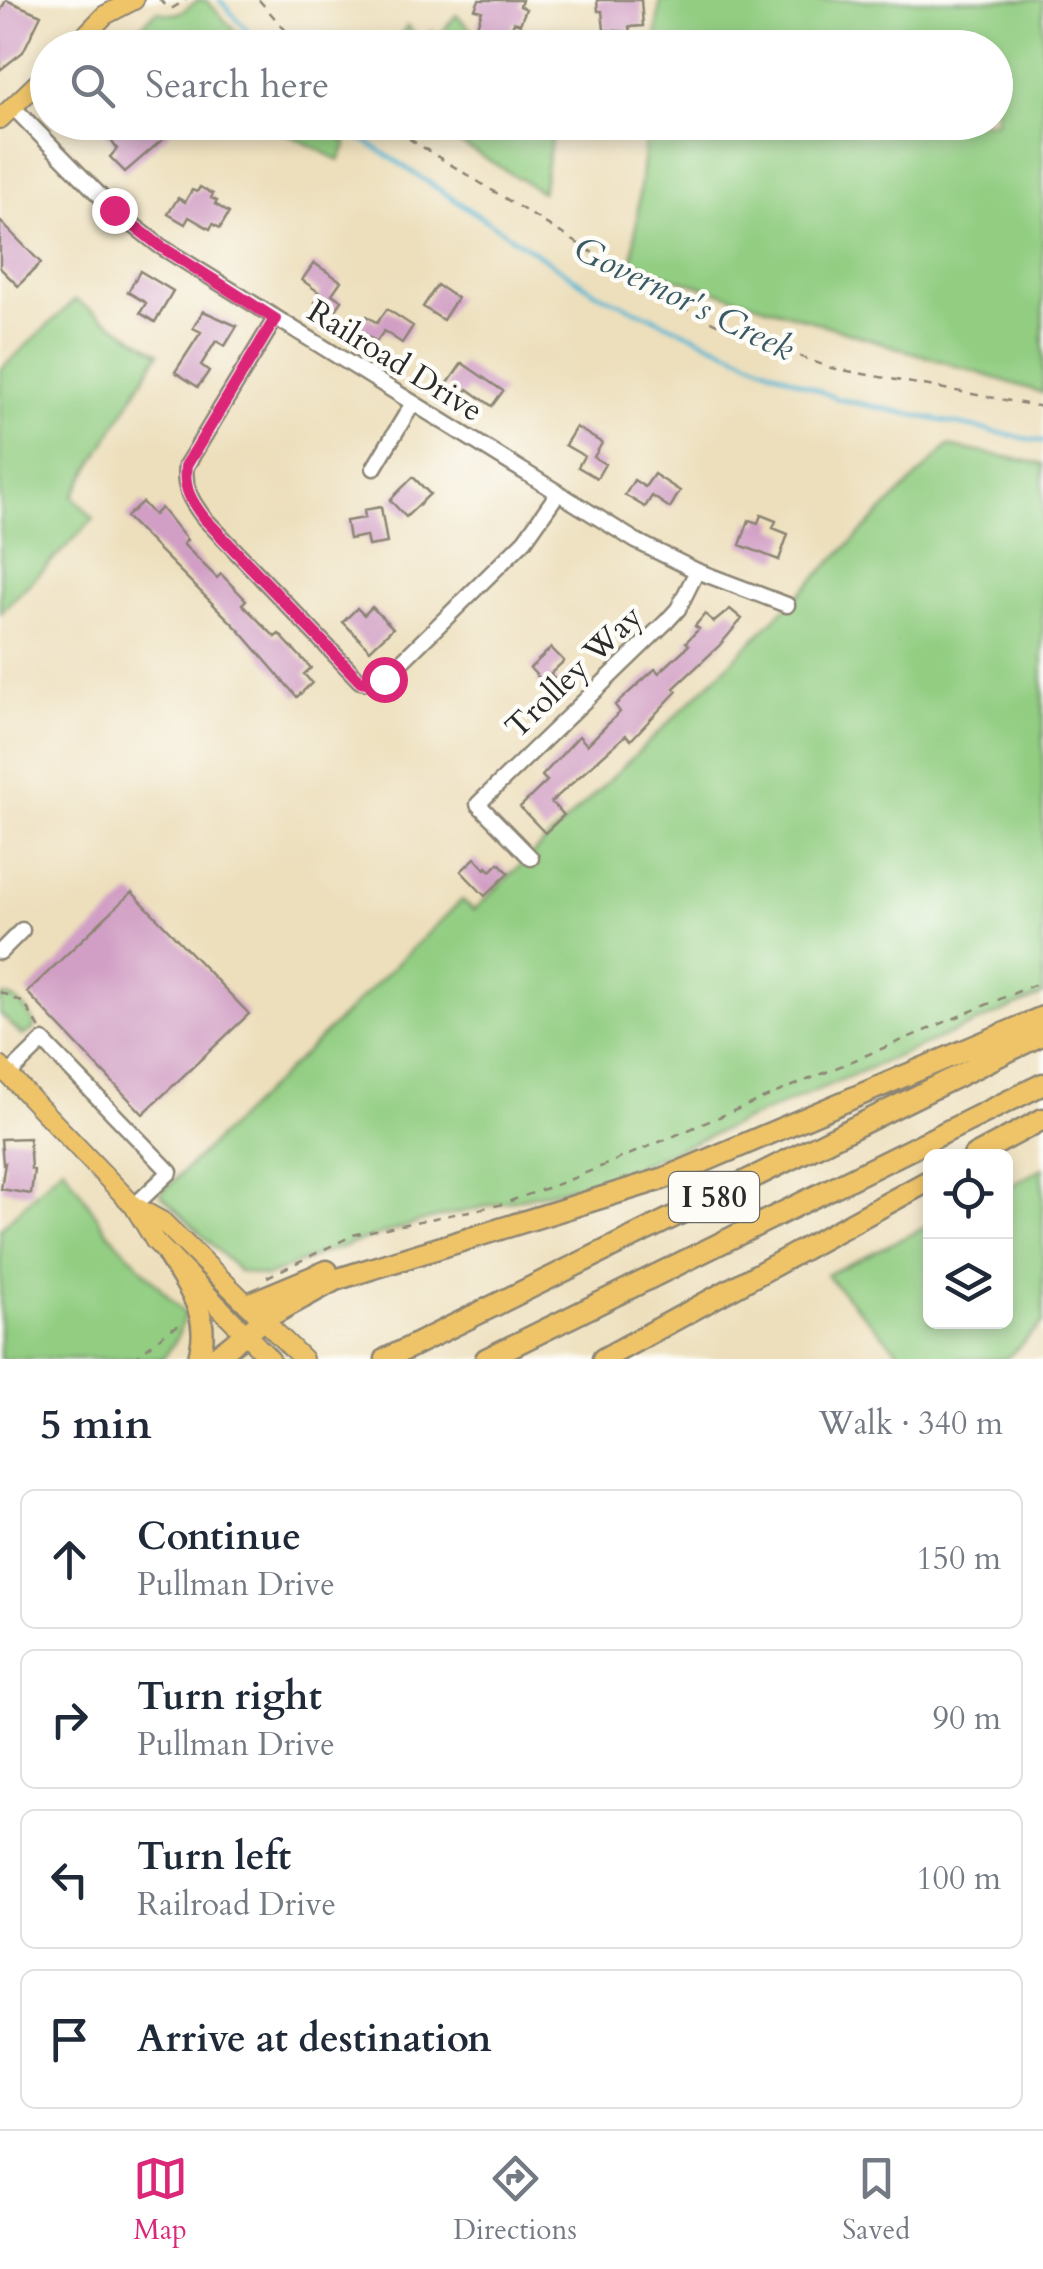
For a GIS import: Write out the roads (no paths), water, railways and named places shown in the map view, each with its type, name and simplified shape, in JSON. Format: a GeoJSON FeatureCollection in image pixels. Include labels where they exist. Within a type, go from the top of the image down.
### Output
{"type":"FeatureCollection","features":[{"type":"Feature","properties":{"kind":"highway"},"geometry":{"type":"LineString","coordinates":[[212,1359],[264,1319],[335,1280],[664,1178],[1043,1017]]}},
{"type":"Feature","properties":{"kind":"highway","name":"I 580"},"geometry":{"type":"LineString","coordinates":[[386,1359],[1043,1034]]}},
{"type":"Feature","properties":{"kind":"highway","name":"I 580"},"geometry":{"type":"LineString","coordinates":[[486,1359],[1043,1084]]}},
{"type":"Feature","properties":{"kind":"highway"},"geometry":{"type":"LineString","coordinates":[[987,1149],[1043,1119]]}},
{"type":"Feature","properties":{"kind":"highway"},"geometry":{"type":"LineString","coordinates":[[604,1359],[923,1184]]}},
{"type":"Feature","properties":{"kind":"highway"},"geometry":{"type":"LineString","coordinates":[[248,1304],[365,1258],[436,1246]]}},
{"type":"Feature","properties":{"kind":"highway"},"geometry":{"type":"LineString","coordinates":[[168,1255],[202,1318],[204,1337],[198,1359]]}},
{"type":"Feature","properties":{"kind":"main road"},"geometry":{"type":"LineString","coordinates":[[89,30],[108,8],[134,0]]}},
{"type":"Feature","properties":{"kind":"main road"},"geometry":{"type":"LineString","coordinates":[[6,113],[30,90]]}},
{"type":"Feature","properties":{"kind":"main road"},"geometry":{"type":"LineString","coordinates":[[4,1070],[134,1206],[148,1232],[168,1255],[266,1355]]}},
{"type":"Feature","properties":{"kind":"main road"},"geometry":{"type":"LineString","coordinates":[[134,1206],[164,1222],[304,1359]]}},
{"type":"Feature","properties":{"kind":"street","name":"Railroad Drive"},"geometry":{"type":"LineString","coordinates":[[6,113],[30,135]]}},
{"type":"Feature","properties":{"kind":"street","name":"Railroad Drive"},"geometry":{"type":"LineString","coordinates":[[36,140],[160,246],[275,319],[636,541],[696,571],[787,605]]}},
{"type":"Feature","properties":{"kind":"street"},"geometry":{"type":"LineString","coordinates":[[275,319],[186,466],[184,481],[190,500],[204,518],[364,682],[384,679],[525,540],[558,493]]}},
{"type":"Feature","properties":{"kind":"street"},"geometry":{"type":"LineString","coordinates":[[374,468],[413,404]]}},
{"type":"Feature","properties":{"kind":"street","name":"Trolley Way"},"geometry":{"type":"LineString","coordinates":[[531,858],[478,804],[667,621],[678,609],[696,571]]}},
{"type":"Feature","properties":{"kind":"street"},"geometry":{"type":"LineString","coordinates":[[0,952],[22,930]]}},
{"type":"Feature","properties":{"kind":"street"},"geometry":{"type":"LineString","coordinates":[[4,1070],[43,1041],[170,1172],[134,1206]]}},
{"type":"Feature","properties":{"kind":"waterway","name":"Governor's Creek"},"geometry":{"type":"LineString","coordinates":[[220,0],[247,30]]}},
{"type":"Feature","properties":{"kind":"waterway","name":"Governor's Creek"},"geometry":{"type":"LineString","coordinates":[[363,140],[597,293],[838,399],[1043,442]]}}]}
